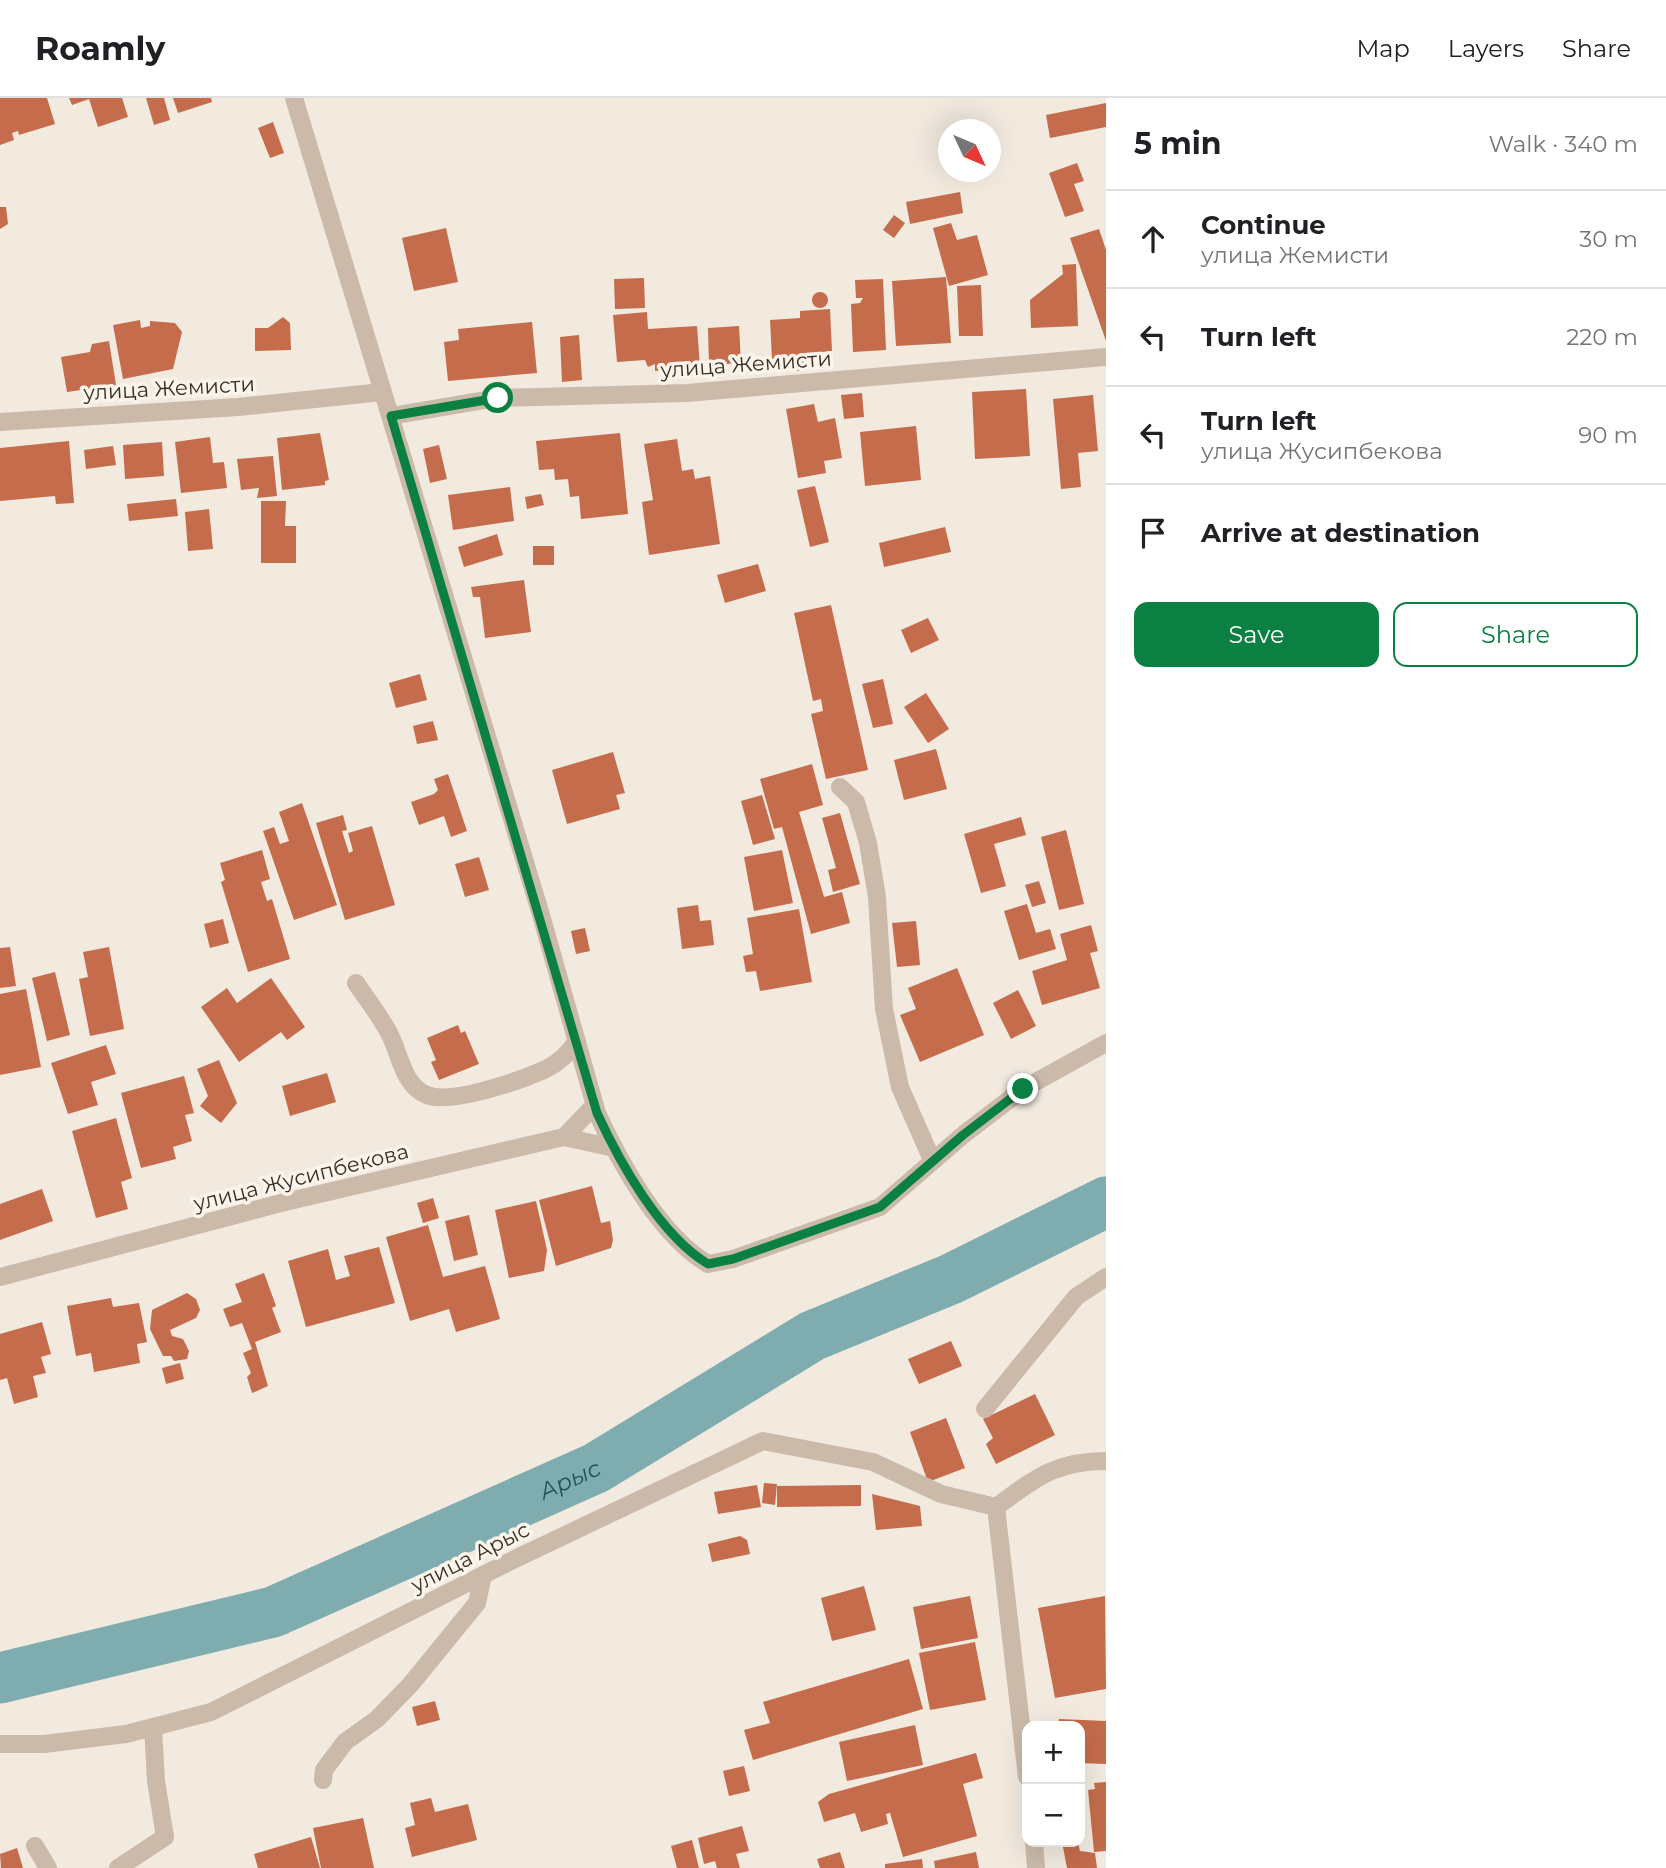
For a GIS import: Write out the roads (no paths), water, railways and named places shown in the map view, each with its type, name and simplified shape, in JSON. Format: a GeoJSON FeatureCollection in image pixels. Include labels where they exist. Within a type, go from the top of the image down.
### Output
{"type":"FeatureCollection","features":[{"type":"Feature","properties":{"kind":"street"},"geometry":{"type":"LineString","coordinates":[[294,98],[595,1105],[614,1148],[653,1209],[688,1252],[708,1264],[746,1254],[880,1207],[932,1160],[1023,1089],[1106,1043]]}},
{"type":"Feature","properties":{"kind":"street","name":"улица Жемисти"},"geometry":{"type":"LineString","coordinates":[[391,416],[498,398],[687,393],[1106,357]]}},
{"type":"Feature","properties":{"kind":"street","name":"улица Жемисти"},"geometry":{"type":"LineString","coordinates":[[0,422],[238,407],[382,392]]}},
{"type":"Feature","properties":{"kind":"street"},"geometry":{"type":"LineString","coordinates":[[839,787],[856,802],[867,843],[877,897],[884,1009],[900,1087],[932,1160]]}},
{"type":"Feature","properties":{"kind":"street"},"geometry":{"type":"LineString","coordinates":[[356,983],[391,1037],[403,1072],[426,1095],[449,1097],[501,1085],[546,1069],[567,1055],[577,1041]]}},
{"type":"Feature","properties":{"kind":"street"},"geometry":{"type":"LineString","coordinates":[[564,1137],[595,1105]]}},
{"type":"Feature","properties":{"kind":"street","name":"улица Жусипбекова"},"geometry":{"type":"LineString","coordinates":[[0,1277],[281,1203],[564,1137],[614,1148]]}},
{"type":"Feature","properties":{"kind":"street"},"geometry":{"type":"LineString","coordinates":[[985,1409],[1076,1297],[1106,1277]]}},
{"type":"Feature","properties":{"kind":"street","name":"улица Арыс"},"geometry":{"type":"LineString","coordinates":[[0,1744],[44,1744],[126,1734],[211,1712],[483,1575],[763,1441],[873,1462],[941,1494],[996,1507]]}},
{"type":"Feature","properties":{"kind":"street"},"geometry":{"type":"LineString","coordinates":[[1022,1737],[996,1507],[1038,1476],[1076,1461],[1106,1461]]}},
{"type":"Feature","properties":{"kind":"street"},"geometry":{"type":"LineString","coordinates":[[323,1780],[324,1770],[345,1742],[377,1719],[411,1684],[477,1604],[483,1575]]}},
{"type":"Feature","properties":{"kind":"street"},"geometry":{"type":"LineString","coordinates":[[118,1868],[165,1837],[156,1781],[153,1727]]}},
{"type":"Feature","properties":{"kind":"street"},"geometry":{"type":"LineString","coordinates":[[35,1846],[48,1868]]}},
{"type":"Feature","properties":{"kind":"street"},"geometry":{"type":"LineString","coordinates":[[1034,1847],[1036,1868]]}},
{"type":"Feature","properties":{"kind":"waterway","name":"Арыс"},"geometry":{"type":"LineString","coordinates":[[0,1678],[273,1612],[596,1468],[812,1336],[951,1279],[1106,1202]]}}]}
